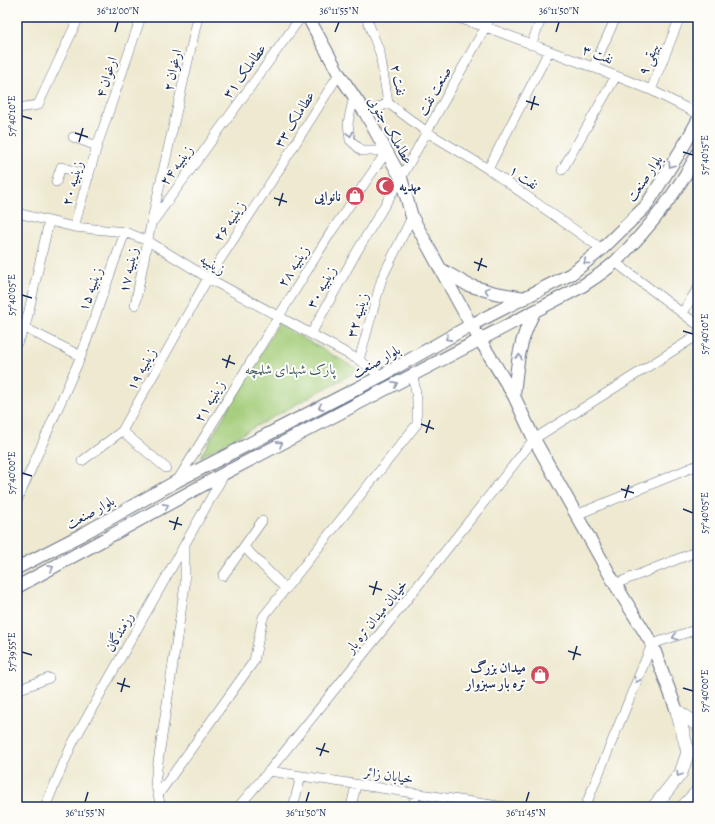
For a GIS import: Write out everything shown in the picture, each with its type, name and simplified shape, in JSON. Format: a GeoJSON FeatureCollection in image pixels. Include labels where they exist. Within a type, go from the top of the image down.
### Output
{"type":"FeatureCollection","features":[{"type":"Feature","properties":{"kind":"highway"},"geometry":{"type":"LineString","coordinates":[[677,711],[698,724]]}},
{"type":"Feature","properties":{"kind":"highway"},"geometry":{"type":"LineString","coordinates":[[654,807],[681,772],[688,752],[677,711]]}},
{"type":"Feature","properties":{"kind":"highway"},"geometry":{"type":"LineString","coordinates":[[683,807],[698,791]]}},
{"type":"Feature","properties":{"kind":"main road","name":"عطاملک جنوبی"},"geometry":{"type":"LineString","coordinates":[[308,17],[339,74],[366,114],[401,178],[412,217],[471,325],[514,396],[534,439],[615,584],[652,644],[677,711]]}},
{"type":"Feature","properties":{"kind":"main road","name":"بلوار صنعت"},"geometry":{"type":"LineString","coordinates":[[17,568],[177,481],[347,394],[471,325],[570,274],[602,249],[646,206],[698,120]]}},
{"type":"Feature","properties":{"kind":"main road","name":"بلوار صنعت"},"geometry":{"type":"LineString","coordinates":[[17,587],[225,473],[578,288],[615,262],[657,216],[698,152]]}},
{"type":"Feature","properties":{"kind":"main road"},"geometry":{"type":"LineString","coordinates":[[442,270],[468,285],[495,293],[525,298]]}},
{"type":"Feature","properties":{"kind":"main road"},"geometry":{"type":"LineString","coordinates":[[570,274],[578,288]]}},
{"type":"Feature","properties":{"kind":"main road"},"geometry":{"type":"LineString","coordinates":[[514,396],[517,362],[525,330],[534,312]]}},
{"type":"Feature","properties":{"kind":"main road"},"geometry":{"type":"LineString","coordinates":[[347,394],[353,405]]}},
{"type":"Feature","properties":{"kind":"main road"},"geometry":{"type":"LineString","coordinates":[[80,535],[88,549]]}},
{"type":"Feature","properties":{"kind":"street"},"geometry":{"type":"LineString","coordinates":[[17,109],[38,105],[79,17]]}},
{"type":"Feature","properties":{"kind":"street","name":"ارغوان ۴"},"geometry":{"type":"LineString","coordinates":[[98,146],[141,17]]}},
{"type":"Feature","properties":{"kind":"street","name":"ارغوان ۲"},"geometry":{"type":"LineString","coordinates":[[151,224],[198,17]]}},
{"type":"Feature","properties":{"kind":"street","name":"عطاملک ۳۱"},"geometry":{"type":"LineString","coordinates":[[224,122],[301,17]]}},
{"type":"Feature","properties":{"kind":"street","name":"نفت ۲"},"geometry":{"type":"LineString","coordinates":[[366,17],[380,53],[388,103],[427,132]]}},
{"type":"Feature","properties":{"kind":"street","name":"نفت ۳"},"geometry":{"type":"LineString","coordinates":[[455,17],[486,27],[616,76],[650,90],[698,114]]}},
{"type":"Feature","properties":{"kind":"street","name":"صنعت نفت"},"geometry":{"type":"LineString","coordinates":[[356,253],[401,178],[491,17]]}},
{"type":"Feature","properties":{"kind":"street"},"geometry":{"type":"LineString","coordinates":[[531,45],[542,17]]}},
{"type":"Feature","properties":{"kind":"street"},"geometry":{"type":"LineString","coordinates":[[593,68],[616,17]]}},
{"type":"Feature","properties":{"kind":"street","name":"بیهقی ۹"},"geometry":{"type":"LineString","coordinates":[[650,90],[680,17]]}},
{"type":"Feature","properties":{"kind":"street"},"geometry":{"type":"LineString","coordinates":[[488,169],[549,51]]}},
{"type":"Feature","properties":{"kind":"street","name":"عطاملک ۳۳"},"geometry":{"type":"LineString","coordinates":[[273,179],[339,74]]}},
{"type":"Feature","properties":{"kind":"street"},"geometry":{"type":"LineString","coordinates":[[562,170],[616,76]]}},
{"type":"Feature","properties":{"kind":"street"},"geometry":{"type":"LineString","coordinates":[[354,96],[348,123],[350,140],[362,151],[386,151]]}},
{"type":"Feature","properties":{"kind":"street"},"geometry":{"type":"LineString","coordinates":[[366,114],[388,103]]}},
{"type":"Feature","properties":{"kind":"street","name":"زینبیه ۲۴"},"geometry":{"type":"LineString","coordinates":[[151,224],[224,122]]}},
{"type":"Feature","properties":{"kind":"street","name":"نفت ۱"},"geometry":{"type":"LineString","coordinates":[[427,132],[488,169],[602,249]]}},
{"type":"Feature","properties":{"kind":"street"},"geometry":{"type":"LineString","coordinates":[[73,137],[98,146]]}},
{"type":"Feature","properties":{"kind":"street","name":"زینبیه ۲۰"},"geometry":{"type":"LineString","coordinates":[[74,227],[98,146]]}},
{"type":"Feature","properties":{"kind":"street","name":"زینبیه ۲۸"},"geometry":{"type":"LineString","coordinates":[[278,316],[331,232],[386,151]]}},
{"type":"Feature","properties":{"kind":"street"},"geometry":{"type":"LineString","coordinates":[[56,182],[61,167],[89,176]]}},
{"type":"Feature","properties":{"kind":"street","name":"زینبیه ۲۶"},"geometry":{"type":"LineString","coordinates":[[208,278],[273,179]]}},
{"type":"Feature","properties":{"kind":"street","name":"زینبیه"},"geometry":{"type":"LineString","coordinates":[[17,213],[74,227],[126,232],[148,241],[208,278],[358,360],[381,376]]}},
{"type":"Feature","properties":{"kind":"street","name":"زینبیه ۳۲"},"geometry":{"type":"LineString","coordinates":[[358,360],[382,278],[412,217]]}},
{"type":"Feature","properties":{"kind":"street"},"geometry":{"type":"LineString","coordinates":[[17,343],[49,222]]}},
{"type":"Feature","properties":{"kind":"street","name":"زینبیه ۱۷"},"geometry":{"type":"LineString","coordinates":[[135,305],[151,224]]}},
{"type":"Feature","properties":{"kind":"street","name":"زینبیه ۱۵"},"geometry":{"type":"LineString","coordinates":[[17,501],[81,356],[126,232]]}},
{"type":"Feature","properties":{"kind":"street","name":"زینبیه ۳۰"},"geometry":{"type":"LineString","coordinates":[[311,334],[356,253]]}},
{"type":"Feature","properties":{"kind":"street"},"geometry":{"type":"LineString","coordinates":[[615,262],[698,325]]}},
{"type":"Feature","properties":{"kind":"street","name":"زینبیه ۱۹"},"geometry":{"type":"LineString","coordinates":[[82,461],[122,431],[208,278]]}},
{"type":"Feature","properties":{"kind":"street"},"geometry":{"type":"LineString","coordinates":[[682,312],[698,288]]}},
{"type":"Feature","properties":{"kind":"street","name":"زینبیه ۲۱"},"geometry":{"type":"LineString","coordinates":[[177,481],[278,316]]}},
{"type":"Feature","properties":{"kind":"street"},"geometry":{"type":"LineString","coordinates":[[21,327],[81,356]]}},
{"type":"Feature","properties":{"kind":"street","name":"خیابان میدان تره بار"},"geometry":{"type":"LineString","coordinates":[[238,807],[269,771],[386,626],[534,439],[698,335]]}},
{"type":"Feature","properties":{"kind":"street"},"geometry":{"type":"LineString","coordinates":[[158,795],[254,661],[263,617],[417,424],[417,400],[413,375]]}},
{"type":"Feature","properties":{"kind":"street"},"geometry":{"type":"LineString","coordinates":[[122,431],[166,468]]}},
{"type":"Feature","properties":{"kind":"street"},"geometry":{"type":"LineString","coordinates":[[576,515],[698,465]]}},
{"type":"Feature","properties":{"kind":"street","name":"رزمندگان"},"geometry":{"type":"LineString","coordinates":[[45,807],[72,744],[225,473]]}},
{"type":"Feature","properties":{"kind":"street"},"geometry":{"type":"LineString","coordinates":[[223,576],[262,522]]}},
{"type":"Feature","properties":{"kind":"street"},"geometry":{"type":"LineString","coordinates":[[161,807],[155,782],[185,585],[185,544]]}},
{"type":"Feature","properties":{"kind":"street"},"geometry":{"type":"LineString","coordinates":[[244,547],[286,588]]}},
{"type":"Feature","properties":{"kind":"street"},"geometry":{"type":"LineString","coordinates":[[615,584],[698,551]]}},
{"type":"Feature","properties":{"kind":"street"},"geometry":{"type":"LineString","coordinates":[[585,807],[652,644],[698,629]]}},
{"type":"Feature","properties":{"kind":"street"},"geometry":{"type":"LineString","coordinates":[[17,690],[49,678]]}},
{"type":"Feature","properties":{"kind":"street","name":"خیابان زائر"},"geometry":{"type":"LineString","coordinates":[[269,771],[505,807]]}},
{"type":"Feature","properties":{"kind":"street"},"geometry":{"type":"LineString","coordinates":[[293,807],[301,776]]}},
{"type":"Feature","properties":{"kind":"street"},"geometry":{"type":"LineString","coordinates":[[351,807],[356,784]]}},
{"type":"Feature","properties":{"kind":"street"},"geometry":{"type":"LineString","coordinates":[[413,807],[416,794]]}},
{"type":"Feature","properties":{"kind":"green space","name":"پارک شهدای شلمچه"},"geometry":{"type":"Polygon","coordinates":[[[278,324],[359,370],[200,457],[278,324]]]}},
{"type":"Feature","properties":{"kind":"place","name":"مهدیه"},"geometry":{"type":"Point","coordinates":[385,186]}},
{"type":"Feature","properties":{"kind":"place","name":"نانوایی"},"geometry":{"type":"Point","coordinates":[355,196]}},
{"type":"Feature","properties":{"kind":"place","name":"میدان بزرگ تره بار سبزوار"},"geometry":{"type":"Point","coordinates":[540,675]}}]}
